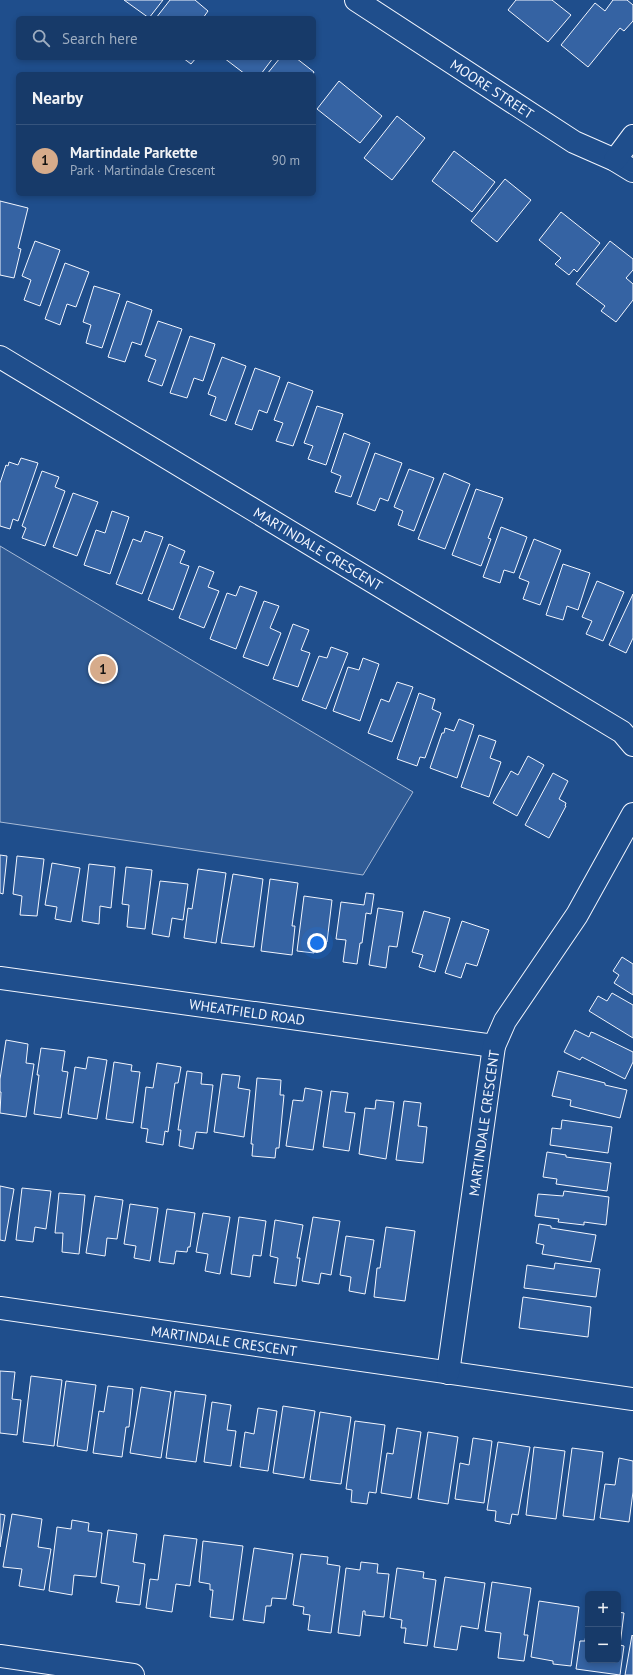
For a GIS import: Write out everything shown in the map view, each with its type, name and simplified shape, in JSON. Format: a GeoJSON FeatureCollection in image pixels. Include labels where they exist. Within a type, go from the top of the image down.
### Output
{"type":"FeatureCollection","features":[{"type":"Feature","properties":{"kind":"street","name":"MOORE STREET"},"geometry":{"type":"LineString","coordinates":[[356,0],[574,142],[615,160],[633,171]]}},
{"type":"Feature","properties":{"kind":"street"},"geometry":{"type":"LineString","coordinates":[[615,160],[633,136]]}},
{"type":"Feature","properties":{"kind":"street","name":"MARTINDALE CRESCENT"},"geometry":{"type":"LineString","coordinates":[[0,357],[622,732],[633,745]]}},
{"type":"Feature","properties":{"kind":"street","name":"MARTINDALE CRESCENT"},"geometry":{"type":"LineString","coordinates":[[448,1373],[494,1046],[505,1021],[576,915],[633,814]]}},
{"type":"Feature","properties":{"kind":"street","name":"WHEATFIELD ROAD"},"geometry":{"type":"LineString","coordinates":[[0,978],[494,1046]]}},
{"type":"Feature","properties":{"kind":"street","name":"MARTINDALE CRESCENT"},"geometry":{"type":"LineString","coordinates":[[0,1308],[633,1399]]}},
{"type":"Feature","properties":{"kind":"street"},"geometry":{"type":"LineString","coordinates":[[0,1656],[133,1675]]}},
{"type":"Feature","properties":{"kind":"shaded area"},"geometry":{"type":"Polygon","coordinates":[[[0,546],[413,792],[363,875],[0,822],[0,546]]]}},
{"type":"Feature","properties":{"kind":"building"},"geometry":{"type":"Polygon","coordinates":[[[124,0],[163,0],[151,16],[146,16],[124,0]]]}},
{"type":"Feature","properties":{"kind":"building"},"geometry":{"type":"Polygon","coordinates":[[[170,0],[195,0],[208,11],[204,16],[158,16],[170,0]]]}},
{"type":"Feature","properties":{"kind":"building"},"geometry":{"type":"Polygon","coordinates":[[[516,0],[552,0],[571,15],[548,42],[508,10],[516,0]]]}},
{"type":"Feature","properties":{"kind":"building"},"geometry":{"type":"Polygon","coordinates":[[[613,0],[627,0],[633,5],[633,21],[624,31],[620,28],[588,67],[561,45],[595,3],[605,11],[613,0]]]}},
{"type":"Feature","properties":{"kind":"building"},"geometry":{"type":"Polygon","coordinates":[[[186,60],[194,60],[191,64],[186,60]]]}},
{"type":"Feature","properties":{"kind":"building"},"geometry":{"type":"Polygon","coordinates":[[[227,60],[272,60],[262,72],[242,72],[227,60]]]}},
{"type":"Feature","properties":{"kind":"building"},"geometry":{"type":"Polygon","coordinates":[[[278,60],[299,60],[314,72],[269,72],[278,60]]]}},
{"type":"Feature","properties":{"kind":"building"},"geometry":{"type":"Polygon","coordinates":[[[339,81],[382,116],[360,143],[317,109],[339,81]]]}},
{"type":"Feature","properties":{"kind":"building"},"geometry":{"type":"Polygon","coordinates":[[[397,116],[425,138],[392,180],[364,158],[397,116]]]}},
{"type":"Feature","properties":{"kind":"building"},"geometry":{"type":"Polygon","coordinates":[[[454,151],[495,182],[472,212],[432,181],[454,151]]]}},
{"type":"Feature","properties":{"kind":"building"},"geometry":{"type":"Polygon","coordinates":[[[505,179],[531,200],[497,242],[471,221],[505,179]]]}},
{"type":"Feature","properties":{"kind":"building"},"geometry":{"type":"Polygon","coordinates":[[[0,201],[28,208],[18,248],[21,249],[14,278],[0,275],[0,201]]]}},
{"type":"Feature","properties":{"kind":"building"},"geometry":{"type":"Polygon","coordinates":[[[561,212],[600,243],[577,272],[574,269],[569,275],[555,264],[561,258],[539,240],[561,212]]]}},
{"type":"Feature","properties":{"kind":"building"},"geometry":{"type":"Polygon","coordinates":[[[35,241],[60,250],[40,306],[24,300],[31,280],[22,276],[35,241]]]}},
{"type":"Feature","properties":{"kind":"building"},"geometry":{"type":"Polygon","coordinates":[[[610,241],[633,259],[633,270],[626,278],[633,284],[633,300],[616,322],[601,311],[605,306],[576,284],[610,241]]]}},
{"type":"Feature","properties":{"kind":"building"},"geometry":{"type":"Polygon","coordinates":[[[65,263],[89,272],[76,307],[67,304],[60,325],[45,319],[65,263]]]}},
{"type":"Feature","properties":{"kind":"building"},"geometry":{"type":"Polygon","coordinates":[[[94,286],[120,294],[102,348],[86,343],[91,325],[83,322],[94,286]]]}},
{"type":"Feature","properties":{"kind":"building"},"geometry":{"type":"Polygon","coordinates":[[[127,301],[152,310],[141,345],[132,342],[125,362],[108,357],[127,301]]]}},
{"type":"Feature","properties":{"kind":"building"},"geometry":{"type":"Polygon","coordinates":[[[158,321],[182,329],[162,386],[148,381],[156,360],[145,356],[158,321]]]}},
{"type":"Feature","properties":{"kind":"building"},"geometry":{"type":"Polygon","coordinates":[[[190,336],[215,344],[203,381],[194,378],[187,398],[170,393],[190,336]]]}},
{"type":"Feature","properties":{"kind":"building"},"geometry":{"type":"Polygon","coordinates":[[[222,357],[246,366],[226,421],[210,415],[216,397],[208,394],[222,357]]]}},
{"type":"Feature","properties":{"kind":"building"},"geometry":{"type":"Polygon","coordinates":[[[255,368],[280,377],[267,413],[259,410],[252,430],[235,424],[255,368]]]}},
{"type":"Feature","properties":{"kind":"building"},"geometry":{"type":"Polygon","coordinates":[[[288,382],[313,391],[293,446],[276,441],[283,423],[274,420],[288,382]]]}},
{"type":"Feature","properties":{"kind":"building"},"geometry":{"type":"Polygon","coordinates":[[[317,406],[343,414],[326,465],[308,459],[313,446],[304,443],[317,406]]]}},
{"type":"Feature","properties":{"kind":"building"},"geometry":{"type":"Polygon","coordinates":[[[344,433],[370,443],[351,497],[335,492],[341,476],[331,472],[344,433]]]}},
{"type":"Feature","properties":{"kind":"building"},"geometry":{"type":"Polygon","coordinates":[[[375,453],[402,463],[388,501],[380,498],[375,511],[357,504],[375,453]]]}},
{"type":"Feature","properties":{"kind":"building"},"geometry":{"type":"Polygon","coordinates":[[[21,458],[38,463],[18,521],[13,519],[10,529],[0,526],[0,483],[6,465],[8,466],[9,462],[18,465],[21,458]]]}},
{"type":"Feature","properties":{"kind":"building"},"geometry":{"type":"Polygon","coordinates":[[[409,469],[434,478],[414,531],[398,525],[403,511],[394,507],[409,469]]]}},
{"type":"Feature","properties":{"kind":"building"},"geometry":{"type":"Polygon","coordinates":[[[42,471],[59,477],[55,487],[65,491],[45,546],[22,538],[26,528],[22,526],[42,471]]]}},
{"type":"Feature","properties":{"kind":"building"},"geometry":{"type":"Polygon","coordinates":[[[444,473],[470,484],[445,549],[418,539],[444,473]]]}},
{"type":"Feature","properties":{"kind":"building"},"geometry":{"type":"Polygon","coordinates":[[[476,489],[503,498],[488,538],[491,539],[481,566],[452,555],[476,489]]]}},
{"type":"Feature","properties":{"kind":"building"},"geometry":{"type":"Polygon","coordinates":[[[73,493],[98,502],[77,556],[53,547],[73,493]]]}},
{"type":"Feature","properties":{"kind":"building"},"geometry":{"type":"Polygon","coordinates":[[[112,511],[129,517],[110,574],[84,565],[96,530],[105,533],[112,511]]]}},
{"type":"Feature","properties":{"kind":"building"},"geometry":{"type":"Polygon","coordinates":[[[501,527],[527,537],[514,573],[504,570],[500,583],[483,577],[501,527]]]}},
{"type":"Feature","properties":{"kind":"building"},"geometry":{"type":"Polygon","coordinates":[[[145,531],[163,537],[142,594],[116,584],[133,539],[141,542],[145,531]]]}},
{"type":"Feature","properties":{"kind":"building"},"geometry":{"type":"Polygon","coordinates":[[[534,539],[561,550],[540,605],[523,599],[529,582],[519,578],[534,539]]]}},
{"type":"Feature","properties":{"kind":"building"},"geometry":{"type":"Polygon","coordinates":[[[169,544],[185,551],[180,563],[189,566],[173,610],[148,600],[169,544]]]}},
{"type":"Feature","properties":{"kind":"building"},"geometry":{"type":"Polygon","coordinates":[[[563,564],[590,573],[578,610],[567,606],[563,620],[546,615],[563,564]]]}},
{"type":"Feature","properties":{"kind":"building"},"geometry":{"type":"Polygon","coordinates":[[[199,566],[214,572],[208,587],[219,591],[204,628],[179,618],[199,566]]]}},
{"type":"Feature","properties":{"kind":"building"},"geometry":{"type":"Polygon","coordinates":[[[597,581],[624,592],[603,641],[586,634],[592,621],[582,617],[597,581]]]}},
{"type":"Feature","properties":{"kind":"building"},"geometry":{"type":"Polygon","coordinates":[[[240,586],[257,592],[236,649],[210,639],[227,593],[236,596],[240,586]]]}},
{"type":"Feature","properties":{"kind":"building"},"geometry":{"type":"Polygon","coordinates":[[[633,594],[633,638],[626,653],[609,645],[633,594]]]}},
{"type":"Feature","properties":{"kind":"building"},"geometry":{"type":"Polygon","coordinates":[[[264,601],[279,606],[270,628],[281,633],[268,666],[243,657],[264,601]]]}},
{"type":"Feature","properties":{"kind":"building"},"geometry":{"type":"Polygon","coordinates":[[[293,624],[309,630],[301,650],[310,653],[298,687],[273,679],[293,624]]]}},
{"type":"Feature","properties":{"kind":"building"},"geometry":{"type":"Polygon","coordinates":[[[331,647],[348,653],[326,709],[302,700],[319,656],[327,658],[331,647]]]}},
{"type":"Feature","properties":{"kind":"building"},"geometry":{"type":"Polygon","coordinates":[[[363,658],[379,664],[360,721],[333,711],[348,667],[359,670],[363,658]]]}},
{"type":"Feature","properties":{"kind":"building"},"geometry":{"type":"Polygon","coordinates":[[[397,682],[413,687],[392,742],[368,733],[381,699],[389,702],[397,682]]]}},
{"type":"Feature","properties":{"kind":"building"},"geometry":{"type":"Polygon","coordinates":[[[419,693],[435,699],[432,709],[441,713],[425,758],[420,757],[417,766],[397,759],[419,693]]]}},
{"type":"Feature","properties":{"kind":"building"},"geometry":{"type":"Polygon","coordinates":[[[459,719],[474,725],[457,778],[430,768],[442,733],[444,733],[445,728],[454,731],[459,719]]]}},
{"type":"Feature","properties":{"kind":"building"},"geometry":{"type":"Polygon","coordinates":[[[479,735],[496,741],[490,758],[501,762],[489,797],[461,787],[479,735]]]}},
{"type":"Feature","properties":{"kind":"building"},"geometry":{"type":"Polygon","coordinates":[[[528,756],[544,765],[517,816],[493,803],[511,771],[518,775],[528,756]]]}},
{"type":"Feature","properties":{"kind":"building"},"geometry":{"type":"Polygon","coordinates":[[[553,773],[568,781],[559,799],[566,803],[566,806],[549,838],[525,825],[553,773]]]}},
{"type":"Feature","properties":{"kind":"building"},"geometry":{"type":"Polygon","coordinates":[[[0,855],[7,856],[3,894],[0,893],[0,855]]]}},
{"type":"Feature","properties":{"kind":"building"},"geometry":{"type":"Polygon","coordinates":[[[17,856],[44,859],[37,916],[20,915],[22,896],[13,894],[17,856]]]}},
{"type":"Feature","properties":{"kind":"building"},"geometry":{"type":"Polygon","coordinates":[[[52,863],[80,868],[71,922],[55,919],[57,907],[45,905],[52,863]]]}},
{"type":"Feature","properties":{"kind":"building"},"geometry":{"type":"Polygon","coordinates":[[[89,864],[115,867],[111,908],[100,906],[99,924],[82,921],[89,864]]]}},
{"type":"Feature","properties":{"kind":"building"},"geometry":{"type":"Polygon","coordinates":[[[126,867],[152,870],[145,929],[127,927],[129,905],[122,904],[126,867]]]}},
{"type":"Feature","properties":{"kind":"building"},"geometry":{"type":"Polygon","coordinates":[[[198,869],[226,873],[216,943],[184,938],[188,908],[192,909],[198,869]]]}},
{"type":"Feature","properties":{"kind":"building"},"geometry":{"type":"Polygon","coordinates":[[[233,874],[263,879],[254,947],[221,943],[233,874]]]}},
{"type":"Feature","properties":{"kind":"building"},"geometry":{"type":"Polygon","coordinates":[[[270,879],[298,883],[292,926],[295,926],[292,955],[261,951],[270,879]]]}},
{"type":"Feature","properties":{"kind":"building"},"geometry":{"type":"Polygon","coordinates":[[[160,881],[188,884],[183,920],[172,918],[169,937],[152,934],[160,881]]]}},
{"type":"Feature","properties":{"kind":"building"},"geometry":{"type":"Polygon","coordinates":[[[366,893],[374,894],[371,914],[366,913],[362,943],[360,943],[357,964],[343,962],[346,940],[336,939],[341,902],[364,905],[366,893]]]}},
{"type":"Feature","properties":{"kind":"building"},"geometry":{"type":"Polygon","coordinates":[[[304,896],[332,900],[327,942],[315,940],[314,953],[297,951],[304,896]]]}},
{"type":"Feature","properties":{"kind":"building"},"geometry":{"type":"Polygon","coordinates":[[[378,908],[403,912],[397,947],[389,946],[386,968],[369,965],[378,908]]]}},
{"type":"Feature","properties":{"kind":"building"},"geometry":{"type":"Polygon","coordinates":[[[424,911],[450,918],[435,972],[419,967],[423,955],[412,952],[424,911]]]}},
{"type":"Feature","properties":{"kind":"building"},"geometry":{"type":"Polygon","coordinates":[[[462,921],[489,930],[477,966],[466,963],[461,978],[445,973],[462,921]]]}},
{"type":"Feature","properties":{"kind":"building"},"geometry":{"type":"Polygon","coordinates":[[[622,957],[633,964],[633,995],[614,983],[619,975],[613,971],[622,957]]]}},
{"type":"Feature","properties":{"kind":"building"},"geometry":{"type":"Polygon","coordinates":[[[612,993],[633,1005],[633,1038],[589,1011],[598,996],[607,1001],[612,993]]]}},
{"type":"Feature","properties":{"kind":"building"},"geometry":{"type":"Polygon","coordinates":[[[575,1030],[589,1037],[591,1032],[594,1033],[633,1052],[633,1062],[625,1079],[582,1057],[580,1060],[564,1052],[575,1030]]]}},
{"type":"Feature","properties":{"kind":"building"},"geometry":{"type":"Polygon","coordinates":[[[6,1040],[28,1044],[26,1063],[34,1064],[26,1117],[0,1113],[0,1079],[6,1040]]]}},
{"type":"Feature","properties":{"kind":"building"},"geometry":{"type":"Polygon","coordinates":[[[41,1048],[65,1051],[62,1071],[68,1072],[61,1118],[34,1114],[41,1048]]]}},
{"type":"Feature","properties":{"kind":"building"},"geometry":{"type":"Polygon","coordinates":[[[88,1057],[107,1060],[97,1119],[68,1114],[75,1067],[86,1069],[88,1057]]]}},
{"type":"Feature","properties":{"kind":"building"},"geometry":{"type":"Polygon","coordinates":[[[114,1062],[132,1065],[131,1071],[140,1072],[133,1123],[106,1119],[114,1062]]]}},
{"type":"Feature","properties":{"kind":"building"},"geometry":{"type":"Polygon","coordinates":[[[157,1063],[181,1067],[178,1083],[175,1083],[168,1132],[165,1131],[163,1145],[146,1142],[148,1129],[141,1128],[146,1087],[153,1088],[157,1063]]]}},
{"type":"Feature","properties":{"kind":"building"},"geometry":{"type":"Polygon","coordinates":[[[187,1071],[202,1073],[201,1084],[213,1085],[207,1133],[196,1132],[193,1149],[179,1146],[181,1130],[178,1130],[187,1071]]]}},
{"type":"Feature","properties":{"kind":"building"},"geometry":{"type":"Polygon","coordinates":[[[558,1071],[627,1090],[620,1118],[570,1106],[571,1100],[552,1096],[558,1071]]]}},
{"type":"Feature","properties":{"kind":"building"},"geometry":{"type":"Polygon","coordinates":[[[222,1074],[240,1076],[238,1088],[250,1090],[244,1137],[214,1132],[222,1074]]]}},
{"type":"Feature","properties":{"kind":"building"},"geometry":{"type":"Polygon","coordinates":[[[257,1078],[281,1080],[280,1095],[284,1095],[279,1148],[276,1148],[275,1158],[252,1156],[253,1144],[251,1144],[257,1078]]]}},
{"type":"Feature","properties":{"kind":"building"},"geometry":{"type":"Polygon","coordinates":[[[305,1088],[322,1091],[313,1150],[286,1146],[293,1100],[303,1101],[305,1088]]]}},
{"type":"Feature","properties":{"kind":"building"},"geometry":{"type":"Polygon","coordinates":[[[331,1091],[348,1093],[345,1112],[355,1113],[349,1151],[323,1147],[331,1091]]]}},
{"type":"Feature","properties":{"kind":"building"},"geometry":{"type":"Polygon","coordinates":[[[376,1100],[394,1102],[386,1159],[359,1154],[365,1108],[375,1109],[376,1100]]]}},
{"type":"Feature","properties":{"kind":"building"},"geometry":{"type":"Polygon","coordinates":[[[404,1101],[421,1103],[418,1126],[427,1127],[423,1163],[396,1160],[404,1101]]]}},
{"type":"Feature","properties":{"kind":"building"},"geometry":{"type":"Polygon","coordinates":[[[562,1120],[612,1127],[608,1153],[550,1145],[552,1128],[561,1129],[562,1120]]]}},
{"type":"Feature","properties":{"kind":"building"},"geometry":{"type":"Polygon","coordinates":[[[547,1152],[566,1155],[566,1157],[611,1163],[607,1191],[556,1184],[557,1179],[543,1177],[547,1152]]]}},
{"type":"Feature","properties":{"kind":"building"},"geometry":{"type":"Polygon","coordinates":[[[0,1186],[14,1189],[5,1241],[0,1240],[0,1186]]]}},
{"type":"Feature","properties":{"kind":"building"},"geometry":{"type":"Polygon","coordinates":[[[22,1188],[51,1191],[46,1229],[35,1227],[33,1242],[16,1240],[22,1188]]]}},
{"type":"Feature","properties":{"kind":"building"},"geometry":{"type":"Polygon","coordinates":[[[564,1191],[609,1197],[606,1225],[584,1222],[584,1225],[558,1222],[559,1219],[535,1216],[538,1194],[563,1196],[564,1191]]]}},
{"type":"Feature","properties":{"kind":"building"},"geometry":{"type":"Polygon","coordinates":[[[59,1193],[85,1195],[79,1254],[62,1252],[63,1233],[55,1233],[59,1193]]]}},
{"type":"Feature","properties":{"kind":"building"},"geometry":{"type":"Polygon","coordinates":[[[95,1196],[123,1200],[117,1239],[107,1238],[105,1256],[86,1253],[95,1196]]]}},
{"type":"Feature","properties":{"kind":"building"},"geometry":{"type":"Polygon","coordinates":[[[130,1204],[158,1208],[150,1261],[134,1258],[136,1246],[124,1244],[130,1204]]]}},
{"type":"Feature","properties":{"kind":"building"},"geometry":{"type":"Polygon","coordinates":[[[167,1209],[195,1213],[190,1247],[188,1247],[187,1252],[176,1251],[174,1264],[159,1262],[167,1209]]]}},
{"type":"Feature","properties":{"kind":"building"},"geometry":{"type":"Polygon","coordinates":[[[203,1213],[230,1217],[220,1274],[205,1271],[208,1254],[196,1252],[203,1213]]]}},
{"type":"Feature","properties":{"kind":"building"},"geometry":{"type":"Polygon","coordinates":[[[239,1217],[266,1221],[261,1256],[253,1255],[250,1277],[231,1274],[239,1217]]]}},
{"type":"Feature","properties":{"kind":"building"},"geometry":{"type":"Polygon","coordinates":[[[313,1217],[340,1221],[331,1275],[321,1273],[319,1284],[302,1281],[313,1217]]]}},
{"type":"Feature","properties":{"kind":"building"},"geometry":{"type":"Polygon","coordinates":[[[275,1220],[303,1225],[297,1258],[300,1258],[296,1286],[274,1283],[278,1258],[270,1256],[275,1220]]]}},
{"type":"Feature","properties":{"kind":"building"},"geometry":{"type":"Polygon","coordinates":[[[539,1224],[551,1226],[551,1228],[596,1235],[591,1262],[542,1254],[544,1245],[536,1243],[539,1224]]]}},
{"type":"Feature","properties":{"kind":"building"},"geometry":{"type":"Polygon","coordinates":[[[386,1227],[415,1231],[405,1301],[374,1297],[377,1268],[380,1268],[386,1227]]]}},
{"type":"Feature","properties":{"kind":"building"},"geometry":{"type":"Polygon","coordinates":[[[346,1236],[374,1240],[365,1294],[349,1291],[351,1277],[340,1275],[346,1236]]]}},
{"type":"Feature","properties":{"kind":"building"},"geometry":{"type":"Polygon","coordinates":[[[555,1263],[600,1269],[596,1297],[524,1288],[527,1265],[554,1269],[555,1263]]]}},
{"type":"Feature","properties":{"kind":"building"},"geometry":{"type":"Polygon","coordinates":[[[523,1297],[591,1307],[588,1337],[519,1328],[523,1297]]]}},
{"type":"Feature","properties":{"kind":"building"},"geometry":{"type":"Polygon","coordinates":[[[0,1371],[15,1372],[12,1399],[21,1400],[17,1435],[0,1433],[0,1371]]]}},
{"type":"Feature","properties":{"kind":"building"},"geometry":{"type":"Polygon","coordinates":[[[31,1376],[62,1380],[54,1446],[23,1442],[31,1376]]]}},
{"type":"Feature","properties":{"kind":"building"},"geometry":{"type":"Polygon","coordinates":[[[66,1381],[96,1385],[87,1451],[57,1446],[66,1381]]]}},
{"type":"Feature","properties":{"kind":"building"},"geometry":{"type":"Polygon","coordinates":[[[108,1386],[133,1389],[129,1427],[126,1427],[122,1457],[93,1453],[99,1411],[104,1412],[108,1386]]]}},
{"type":"Feature","properties":{"kind":"building"},"geometry":{"type":"Polygon","coordinates":[[[141,1387],[171,1392],[161,1458],[130,1453],[141,1387]]]}},
{"type":"Feature","properties":{"kind":"building"},"geometry":{"type":"Polygon","coordinates":[[[175,1391],[206,1395],[196,1462],[166,1458],[175,1391]]]}},
{"type":"Feature","properties":{"kind":"building"},"geometry":{"type":"Polygon","coordinates":[[[212,1402],[231,1405],[227,1430],[236,1431],[231,1466],[204,1462],[212,1402]]]}},
{"type":"Feature","properties":{"kind":"building"},"geometry":{"type":"Polygon","coordinates":[[[283,1406],[315,1411],[304,1478],[273,1473],[283,1406]]]}},
{"type":"Feature","properties":{"kind":"building"},"geometry":{"type":"Polygon","coordinates":[[[258,1408],[277,1411],[268,1471],[240,1467],[245,1432],[254,1434],[258,1408]]]}},
{"type":"Feature","properties":{"kind":"building"},"geometry":{"type":"Polygon","coordinates":[[[320,1412],[351,1417],[341,1484],[310,1480],[320,1412]]]}},
{"type":"Feature","properties":{"kind":"building"},"geometry":{"type":"Polygon","coordinates":[[[355,1421],[385,1425],[376,1493],[369,1492],[367,1504],[351,1502],[352,1490],[346,1489],[355,1421]]]}},
{"type":"Feature","properties":{"kind":"building"},"geometry":{"type":"Polygon","coordinates":[[[397,1428],[421,1432],[411,1498],[381,1493],[387,1453],[393,1454],[397,1428]]]}},
{"type":"Feature","properties":{"kind":"building"},"geometry":{"type":"Polygon","coordinates":[[[428,1432],[458,1437],[448,1504],[418,1499],[428,1432]]]}},
{"type":"Feature","properties":{"kind":"building"},"geometry":{"type":"Polygon","coordinates":[[[473,1438],[492,1441],[484,1503],[455,1499],[460,1463],[469,1465],[473,1438]]]}},
{"type":"Feature","properties":{"kind":"building"},"geometry":{"type":"Polygon","coordinates":[[[498,1442],[530,1447],[518,1515],[512,1514],[510,1524],[495,1521],[496,1511],[487,1510],[498,1442]]]}},
{"type":"Feature","properties":{"kind":"building"},"geometry":{"type":"Polygon","coordinates":[[[534,1447],[565,1451],[556,1519],[526,1515],[534,1447]]]}},
{"type":"Feature","properties":{"kind":"building"},"geometry":{"type":"Polygon","coordinates":[[[572,1448],[603,1452],[594,1520],[563,1516],[572,1448]]]}},
{"type":"Feature","properties":{"kind":"building"},"geometry":{"type":"Polygon","coordinates":[[[619,1458],[633,1461],[633,1492],[629,1522],[600,1518],[605,1484],[615,1485],[619,1458]]]}},
{"type":"Feature","properties":{"kind":"building"},"geometry":{"type":"Polygon","coordinates":[[[0,1514],[5,1515],[0,1547],[0,1514]]]}},
{"type":"Feature","properties":{"kind":"building"},"geometry":{"type":"Polygon","coordinates":[[[12,1514],[42,1519],[38,1547],[51,1549],[44,1590],[19,1586],[22,1569],[3,1567],[12,1514]]]}},
{"type":"Feature","properties":{"kind":"building"},"geometry":{"type":"Polygon","coordinates":[[[72,1520],[89,1523],[88,1531],[102,1533],[96,1577],[74,1575],[72,1595],[49,1591],[57,1527],[71,1529],[72,1520]]]}},
{"type":"Feature","properties":{"kind":"building"},"geometry":{"type":"Polygon","coordinates":[[[108,1530],[137,1534],[133,1562],[145,1564],[140,1605],[116,1602],[119,1586],[101,1583],[108,1530]]]}},
{"type":"Feature","properties":{"kind":"building"},"geometry":{"type":"Polygon","coordinates":[[[164,1535],[197,1539],[190,1586],[176,1584],[172,1612],[146,1608],[150,1579],[158,1580],[164,1535]]]}},
{"type":"Feature","properties":{"kind":"building"},"geometry":{"type":"Polygon","coordinates":[[[203,1541],[243,1546],[233,1620],[210,1617],[213,1590],[210,1590],[210,1584],[199,1582],[203,1541]]]}},
{"type":"Feature","properties":{"kind":"building"},"geometry":{"type":"Polygon","coordinates":[[[254,1548],[293,1554],[286,1599],[272,1598],[271,1606],[266,1606],[264,1623],[243,1620],[254,1548]]]}},
{"type":"Feature","properties":{"kind":"building"},"geometry":{"type":"Polygon","coordinates":[[[301,1554],[328,1557],[327,1564],[340,1566],[331,1633],[308,1630],[310,1615],[303,1614],[304,1607],[293,1605],[301,1554]]]}},
{"type":"Feature","properties":{"kind":"building"},"geometry":{"type":"Polygon","coordinates":[[[361,1562],[378,1564],[377,1573],[389,1574],[384,1617],[365,1615],[365,1611],[363,1611],[360,1636],[338,1633],[346,1568],[360,1570],[361,1562]]]}},
{"type":"Feature","properties":{"kind":"building"},"geometry":{"type":"Polygon","coordinates":[[[397,1568],[424,1572],[423,1578],[436,1580],[427,1646],[404,1643],[406,1628],[401,1628],[402,1620],[390,1618],[397,1568]]]}},
{"type":"Feature","properties":{"kind":"building"},"geometry":{"type":"Polygon","coordinates":[[[445,1577],[485,1583],[478,1629],[461,1626],[457,1650],[434,1647],[445,1577]]]}},
{"type":"Feature","properties":{"kind":"building"},"geometry":{"type":"Polygon","coordinates":[[[492,1582],[531,1588],[524,1635],[528,1635],[524,1661],[498,1658],[501,1633],[485,1631],[492,1582]]]}},
{"type":"Feature","properties":{"kind":"building"},"geometry":{"type":"Polygon","coordinates":[[[539,1601],[579,1607],[571,1666],[553,1664],[553,1661],[531,1657],[539,1601]]]}},
{"type":"Feature","properties":{"kind":"building"},"geometry":{"type":"Polygon","coordinates":[[[621,1612],[624,1613],[621,1637],[621,1612]]]}},
{"type":"Feature","properties":{"kind":"building"},"geometry":{"type":"Polygon","coordinates":[[[632,1635],[633,1675],[625,1675],[632,1635]]]}},
{"type":"Feature","properties":{"kind":"building"},"geometry":{"type":"Polygon","coordinates":[[[580,1641],[585,1641],[585,1663],[621,1663],[621,1645],[624,1646],[620,1675],[576,1669],[580,1641]]]}},
{"type":"Feature","properties":{"kind":"place","name":"Martindale Parkette"},"geometry":{"type":"Point","coordinates":[103,669]}}]}
